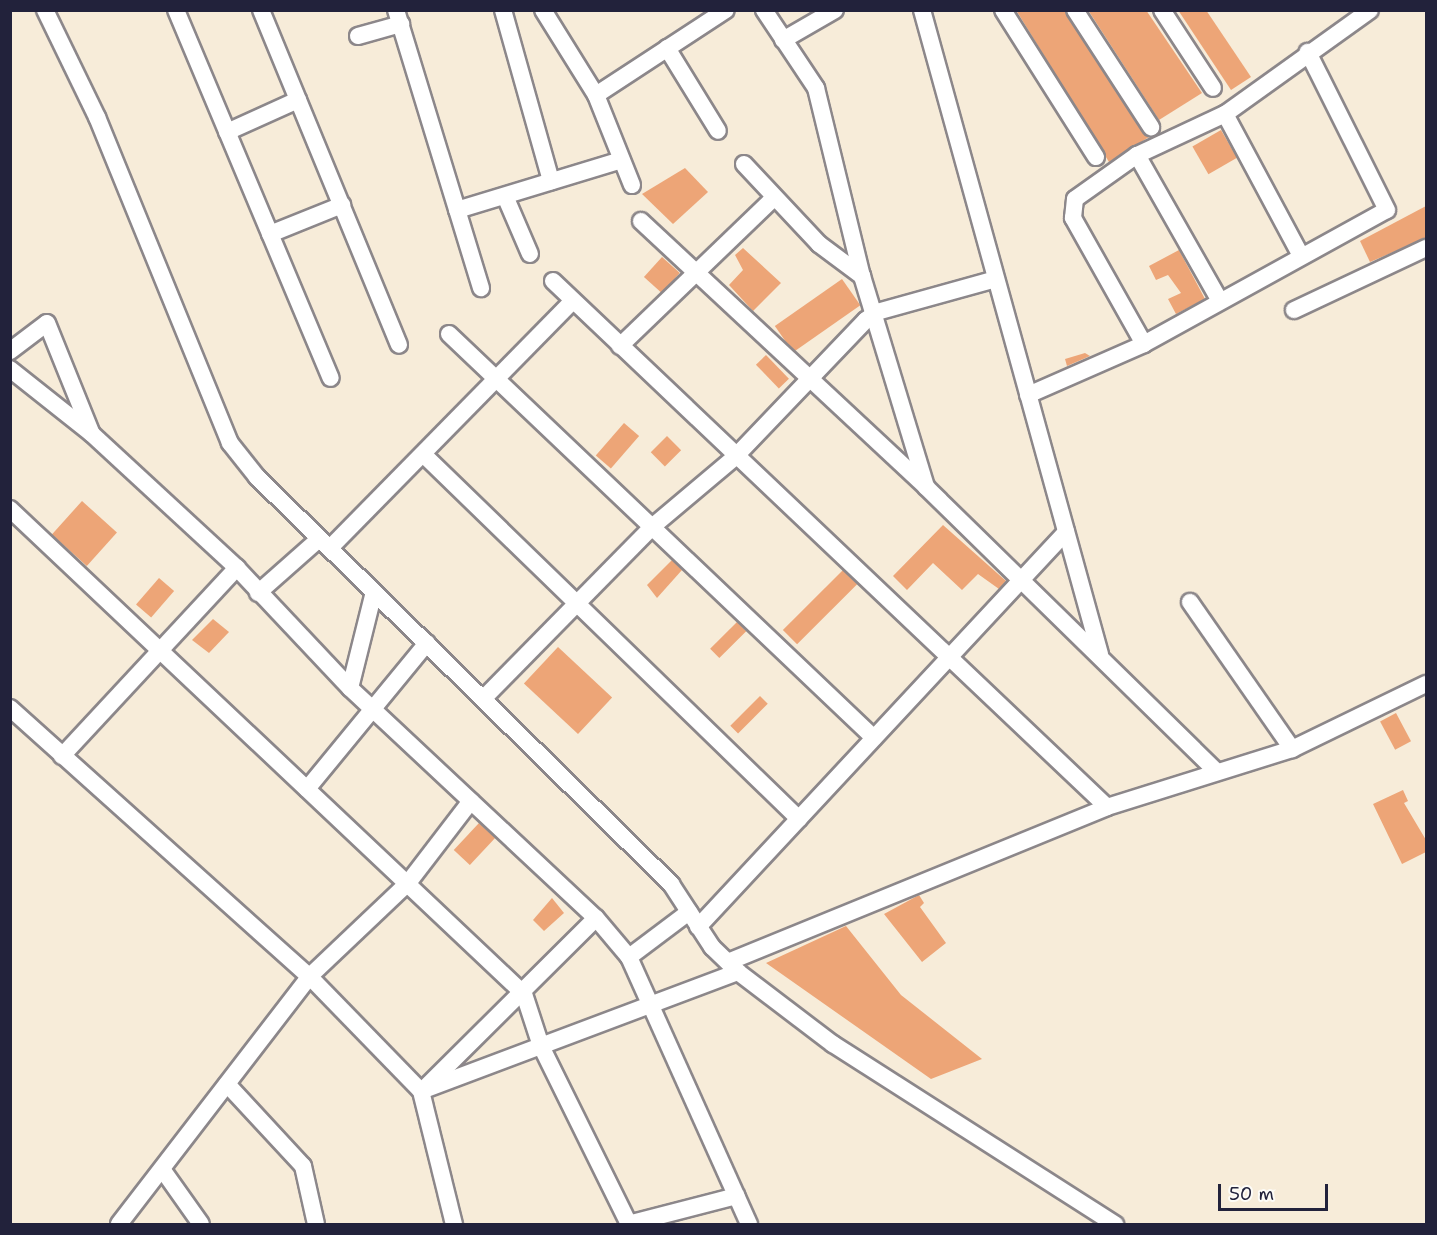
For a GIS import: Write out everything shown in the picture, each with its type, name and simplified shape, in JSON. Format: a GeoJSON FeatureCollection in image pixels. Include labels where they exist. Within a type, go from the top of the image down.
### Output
{"type":"FeatureCollection","features":[{"type":"Feature","properties":{"kind":"street"},"geometry":{"type":"LineString","coordinates":[[45,10],[97,117],[230,443],[324,544],[484,698],[671,884],[698,927],[733,967],[832,1044],[1115,1224]]}},
{"type":"Feature","properties":{"kind":"street"},"geometry":{"type":"LineString","coordinates":[[176,10],[330,378]]}},
{"type":"Feature","properties":{"kind":"street"},"geometry":{"type":"LineString","coordinates":[[261,10],[399,345]]}},
{"type":"Feature","properties":{"kind":"street"},"geometry":{"type":"LineString","coordinates":[[503,10],[551,181]]}},
{"type":"Feature","properties":{"kind":"street"},"geometry":{"type":"LineString","coordinates":[[543,10],[596,95],[632,185]]}},
{"type":"Feature","properties":{"kind":"street"},"geometry":{"type":"LineString","coordinates":[[596,95],[726,10]]}},
{"type":"Feature","properties":{"kind":"street"},"geometry":{"type":"LineString","coordinates":[[764,10],[816,88],[862,276],[877,312],[926,487]]}},
{"type":"Feature","properties":{"kind":"street"},"geometry":{"type":"LineString","coordinates":[[783,40],[835,10]]}},
{"type":"Feature","properties":{"kind":"street"},"geometry":{"type":"LineString","coordinates":[[922,10],[1101,657]]}},
{"type":"Feature","properties":{"kind":"street"},"geometry":{"type":"LineString","coordinates":[[1003,10],[1096,157]]}},
{"type":"Feature","properties":{"kind":"street"},"geometry":{"type":"LineString","coordinates":[[1075,10],[1151,127]]}},
{"type":"Feature","properties":{"kind":"street"},"geometry":{"type":"LineString","coordinates":[[1162,10],[1213,88]]}},
{"type":"Feature","properties":{"kind":"street"},"geometry":{"type":"LineString","coordinates":[[1144,344],[1071,210],[1075,199],[1137,155],[1225,114],[1308,52],[1370,10]]}},
{"type":"Feature","properties":{"kind":"street"},"geometry":{"type":"LineString","coordinates":[[358,36],[398,17],[481,288]]}},
{"type":"Feature","properties":{"kind":"street"},"geometry":{"type":"LineString","coordinates":[[667,48],[718,131]]}},
{"type":"Feature","properties":{"kind":"street"},"geometry":{"type":"LineString","coordinates":[[1028,394],[1144,344],[1300,254],[1386,210],[1308,52]]}},
{"type":"Feature","properties":{"kind":"street"},"geometry":{"type":"LineString","coordinates":[[227,132],[298,100]]}},
{"type":"Feature","properties":{"kind":"street"},"geometry":{"type":"LineString","coordinates":[[1225,114],[1300,254]]}},
{"type":"Feature","properties":{"kind":"street"},"geometry":{"type":"LineString","coordinates":[[1137,155],[1220,301]]}},
{"type":"Feature","properties":{"kind":"street"},"geometry":{"type":"LineString","coordinates":[[457,210],[622,160]]}},
{"type":"Feature","properties":{"kind":"street"},"geometry":{"type":"LineString","coordinates":[[744,164],[819,244],[862,276]]}},
{"type":"Feature","properties":{"kind":"street"},"geometry":{"type":"LineString","coordinates":[[505,195],[530,254]]}},
{"type":"Feature","properties":{"kind":"street"},"geometry":{"type":"LineString","coordinates":[[620,346],[774,198]]}},
{"type":"Feature","properties":{"kind":"street"},"geometry":{"type":"LineString","coordinates":[[270,234],[342,205]]}},
{"type":"Feature","properties":{"kind":"street"},"geometry":{"type":"LineString","coordinates":[[641,221],[810,382],[926,487],[1214,769]]}},
{"type":"Feature","properties":{"kind":"street"},"geometry":{"type":"LineString","coordinates":[[1294,310],[1426,248]]}},
{"type":"Feature","properties":{"kind":"street"},"geometry":{"type":"LineString","coordinates":[[484,698],[652,527],[735,457],[877,312],[996,279]]}},
{"type":"Feature","properties":{"kind":"street"},"geometry":{"type":"LineString","coordinates":[[553,281],[572,302],[735,457],[952,654],[1107,807]]}},
{"type":"Feature","properties":{"kind":"street"},"geometry":{"type":"LineString","coordinates":[[258,593],[324,544],[423,454],[572,302]]}},
{"type":"Feature","properties":{"kind":"street"},"geometry":{"type":"LineString","coordinates":[[10,351],[47,322],[92,434]]}},
{"type":"Feature","properties":{"kind":"street"},"geometry":{"type":"LineString","coordinates":[[449,334],[874,738]]}},
{"type":"Feature","properties":{"kind":"street"},"geometry":{"type":"LineString","coordinates":[[10,369],[92,434],[237,568],[258,593],[350,688],[596,918],[629,957],[749,1224]]}},
{"type":"Feature","properties":{"kind":"street"},"geometry":{"type":"LineString","coordinates":[[423,454],[799,819]]}},
{"type":"Feature","properties":{"kind":"street"},"geometry":{"type":"LineString","coordinates":[[10,509],[162,649],[524,994],[541,1046],[629,1224],[736,1196]]}},
{"type":"Feature","properties":{"kind":"street"},"geometry":{"type":"LineString","coordinates":[[698,927],[1066,532]]}},
{"type":"Feature","properties":{"kind":"street"},"geometry":{"type":"LineString","coordinates":[[62,756],[237,568]]}},
{"type":"Feature","properties":{"kind":"street"},"geometry":{"type":"LineString","coordinates":[[350,688],[374,592]]}},
{"type":"Feature","properties":{"kind":"street"},"geometry":{"type":"LineString","coordinates":[[1190,602],[1292,749]]}},
{"type":"Feature","properties":{"kind":"street"},"geometry":{"type":"LineString","coordinates":[[307,789],[375,711],[427,643]]}},
{"type":"Feature","properties":{"kind":"street"},"geometry":{"type":"LineString","coordinates":[[421,1091],[651,1005],[733,967],[1107,807],[1214,769],[1292,749],[1426,684]]}},
{"type":"Feature","properties":{"kind":"street"},"geometry":{"type":"LineString","coordinates":[[10,708],[311,978],[421,1091],[454,1224]]}},
{"type":"Feature","properties":{"kind":"street"},"geometry":{"type":"LineString","coordinates":[[118,1224],[311,978],[408,883],[471,801]]}},
{"type":"Feature","properties":{"kind":"street"},"geometry":{"type":"LineString","coordinates":[[629,957],[689,912]]}},
{"type":"Feature","properties":{"kind":"street"},"geometry":{"type":"LineString","coordinates":[[421,1091],[524,994],[596,918]]}},
{"type":"Feature","properties":{"kind":"street"},"geometry":{"type":"LineString","coordinates":[[227,1084],[303,1166],[316,1224]]}},
{"type":"Feature","properties":{"kind":"street"},"geometry":{"type":"LineString","coordinates":[[162,1169],[201,1224]]}},
{"type":"Feature","properties":{"kind":"building"},"geometry":{"type":"Polygon","coordinates":[[[1016,10],[1065,10],[1149,137],[1109,162],[1016,10]]]}},
{"type":"Feature","properties":{"kind":"building"},"geometry":{"type":"Polygon","coordinates":[[[1088,10],[1146,10],[1202,93],[1159,120],[1088,10]]]}},
{"type":"Feature","properties":{"kind":"building"},"geometry":{"type":"Polygon","coordinates":[[[1178,10],[1206,10],[1251,77],[1231,90],[1178,10]]]}},
{"type":"Feature","properties":{"kind":"building"},"geometry":{"type":"Polygon","coordinates":[[[1221,130],[1237,158],[1208,174],[1192,146],[1221,130]]]}},
{"type":"Feature","properties":{"kind":"building"},"geometry":{"type":"Polygon","coordinates":[[[685,168],[708,192],[673,224],[642,194],[685,168]]]}},
{"type":"Feature","properties":{"kind":"building"},"geometry":{"type":"Polygon","coordinates":[[[1426,206],[1426,238],[1370,262],[1360,241],[1426,206]]]}},
{"type":"Feature","properties":{"kind":"building"},"geometry":{"type":"Polygon","coordinates":[[[743,248],[781,283],[753,311],[729,285],[743,270],[735,255],[743,248]]]}},
{"type":"Feature","properties":{"kind":"building"},"geometry":{"type":"Polygon","coordinates":[[[1179,250],[1205,299],[1176,314],[1168,299],[1181,293],[1168,275],[1156,280],[1149,266],[1179,250]]]}},
{"type":"Feature","properties":{"kind":"building"},"geometry":{"type":"Polygon","coordinates":[[[662,257],[680,273],[662,293],[644,277],[662,257]]]}},
{"type":"Feature","properties":{"kind":"building"},"geometry":{"type":"Polygon","coordinates":[[[842,279],[860,305],[793,352],[775,326],[842,279]]]}},
{"type":"Feature","properties":{"kind":"building"},"geometry":{"type":"Polygon","coordinates":[[[1085,353],[1090,356],[1067,366],[1065,359],[1085,353]]]}},
{"type":"Feature","properties":{"kind":"building"},"geometry":{"type":"Polygon","coordinates":[[[766,355],[789,379],[779,388],[756,365],[766,355]]]}},
{"type":"Feature","properties":{"kind":"building"},"geometry":{"type":"Polygon","coordinates":[[[624,423],[639,436],[611,469],[596,455],[624,423]]]}},
{"type":"Feature","properties":{"kind":"building"},"geometry":{"type":"Polygon","coordinates":[[[667,436],[681,450],[665,466],[651,452],[667,436]]]}},
{"type":"Feature","properties":{"kind":"building"},"geometry":{"type":"Polygon","coordinates":[[[82,501],[117,532],[87,566],[52,534],[82,501]]]}},
{"type":"Feature","properties":{"kind":"building"},"geometry":{"type":"Polygon","coordinates":[[[943,525],[1006,581],[999,589],[978,574],[962,590],[933,563],[907,590],[893,576],[943,525]]]}},
{"type":"Feature","properties":{"kind":"building"},"geometry":{"type":"Polygon","coordinates":[[[672,560],[682,570],[657,598],[647,585],[672,560]]]}},
{"type":"Feature","properties":{"kind":"building"},"geometry":{"type":"Polygon","coordinates":[[[843,570],[857,584],[797,644],[783,630],[843,570]]]}},
{"type":"Feature","properties":{"kind":"building"},"geometry":{"type":"Polygon","coordinates":[[[159,578],[174,591],[151,618],[136,604],[159,578]]]}},
{"type":"Feature","properties":{"kind":"building"},"geometry":{"type":"Polygon","coordinates":[[[213,619],[229,632],[209,653],[192,640],[213,619]]]}},
{"type":"Feature","properties":{"kind":"building"},"geometry":{"type":"Polygon","coordinates":[[[737,622],[746,631],[719,658],[710,649],[737,622]]]}},
{"type":"Feature","properties":{"kind":"building"},"geometry":{"type":"Polygon","coordinates":[[[558,647],[612,697],[578,734],[524,684],[558,647]]]}},
{"type":"Feature","properties":{"kind":"building"},"geometry":{"type":"Polygon","coordinates":[[[760,696],[768,704],[738,733],[730,726],[760,696]]]}},
{"type":"Feature","properties":{"kind":"building"},"geometry":{"type":"Polygon","coordinates":[[[1396,713],[1411,741],[1395,750],[1380,721],[1396,713]]]}},
{"type":"Feature","properties":{"kind":"building"},"geometry":{"type":"Polygon","coordinates":[[[1403,790],[1408,801],[1404,803],[1426,840],[1426,852],[1402,864],[1373,804],[1403,790]]]}},
{"type":"Feature","properties":{"kind":"building"},"geometry":{"type":"Polygon","coordinates":[[[479,823],[495,838],[470,865],[454,850],[479,823]]]}},
{"type":"Feature","properties":{"kind":"building"},"geometry":{"type":"Polygon","coordinates":[[[919,895],[924,903],[920,907],[946,943],[922,962],[884,914],[919,895]]]}},
{"type":"Feature","properties":{"kind":"building"},"geometry":{"type":"Polygon","coordinates":[[[552,898],[564,913],[544,931],[533,920],[552,898]]]}},
{"type":"Feature","properties":{"kind":"building"},"geometry":{"type":"Polygon","coordinates":[[[846,926],[901,995],[982,1059],[931,1079],[766,963],[846,926]]]}}]}
